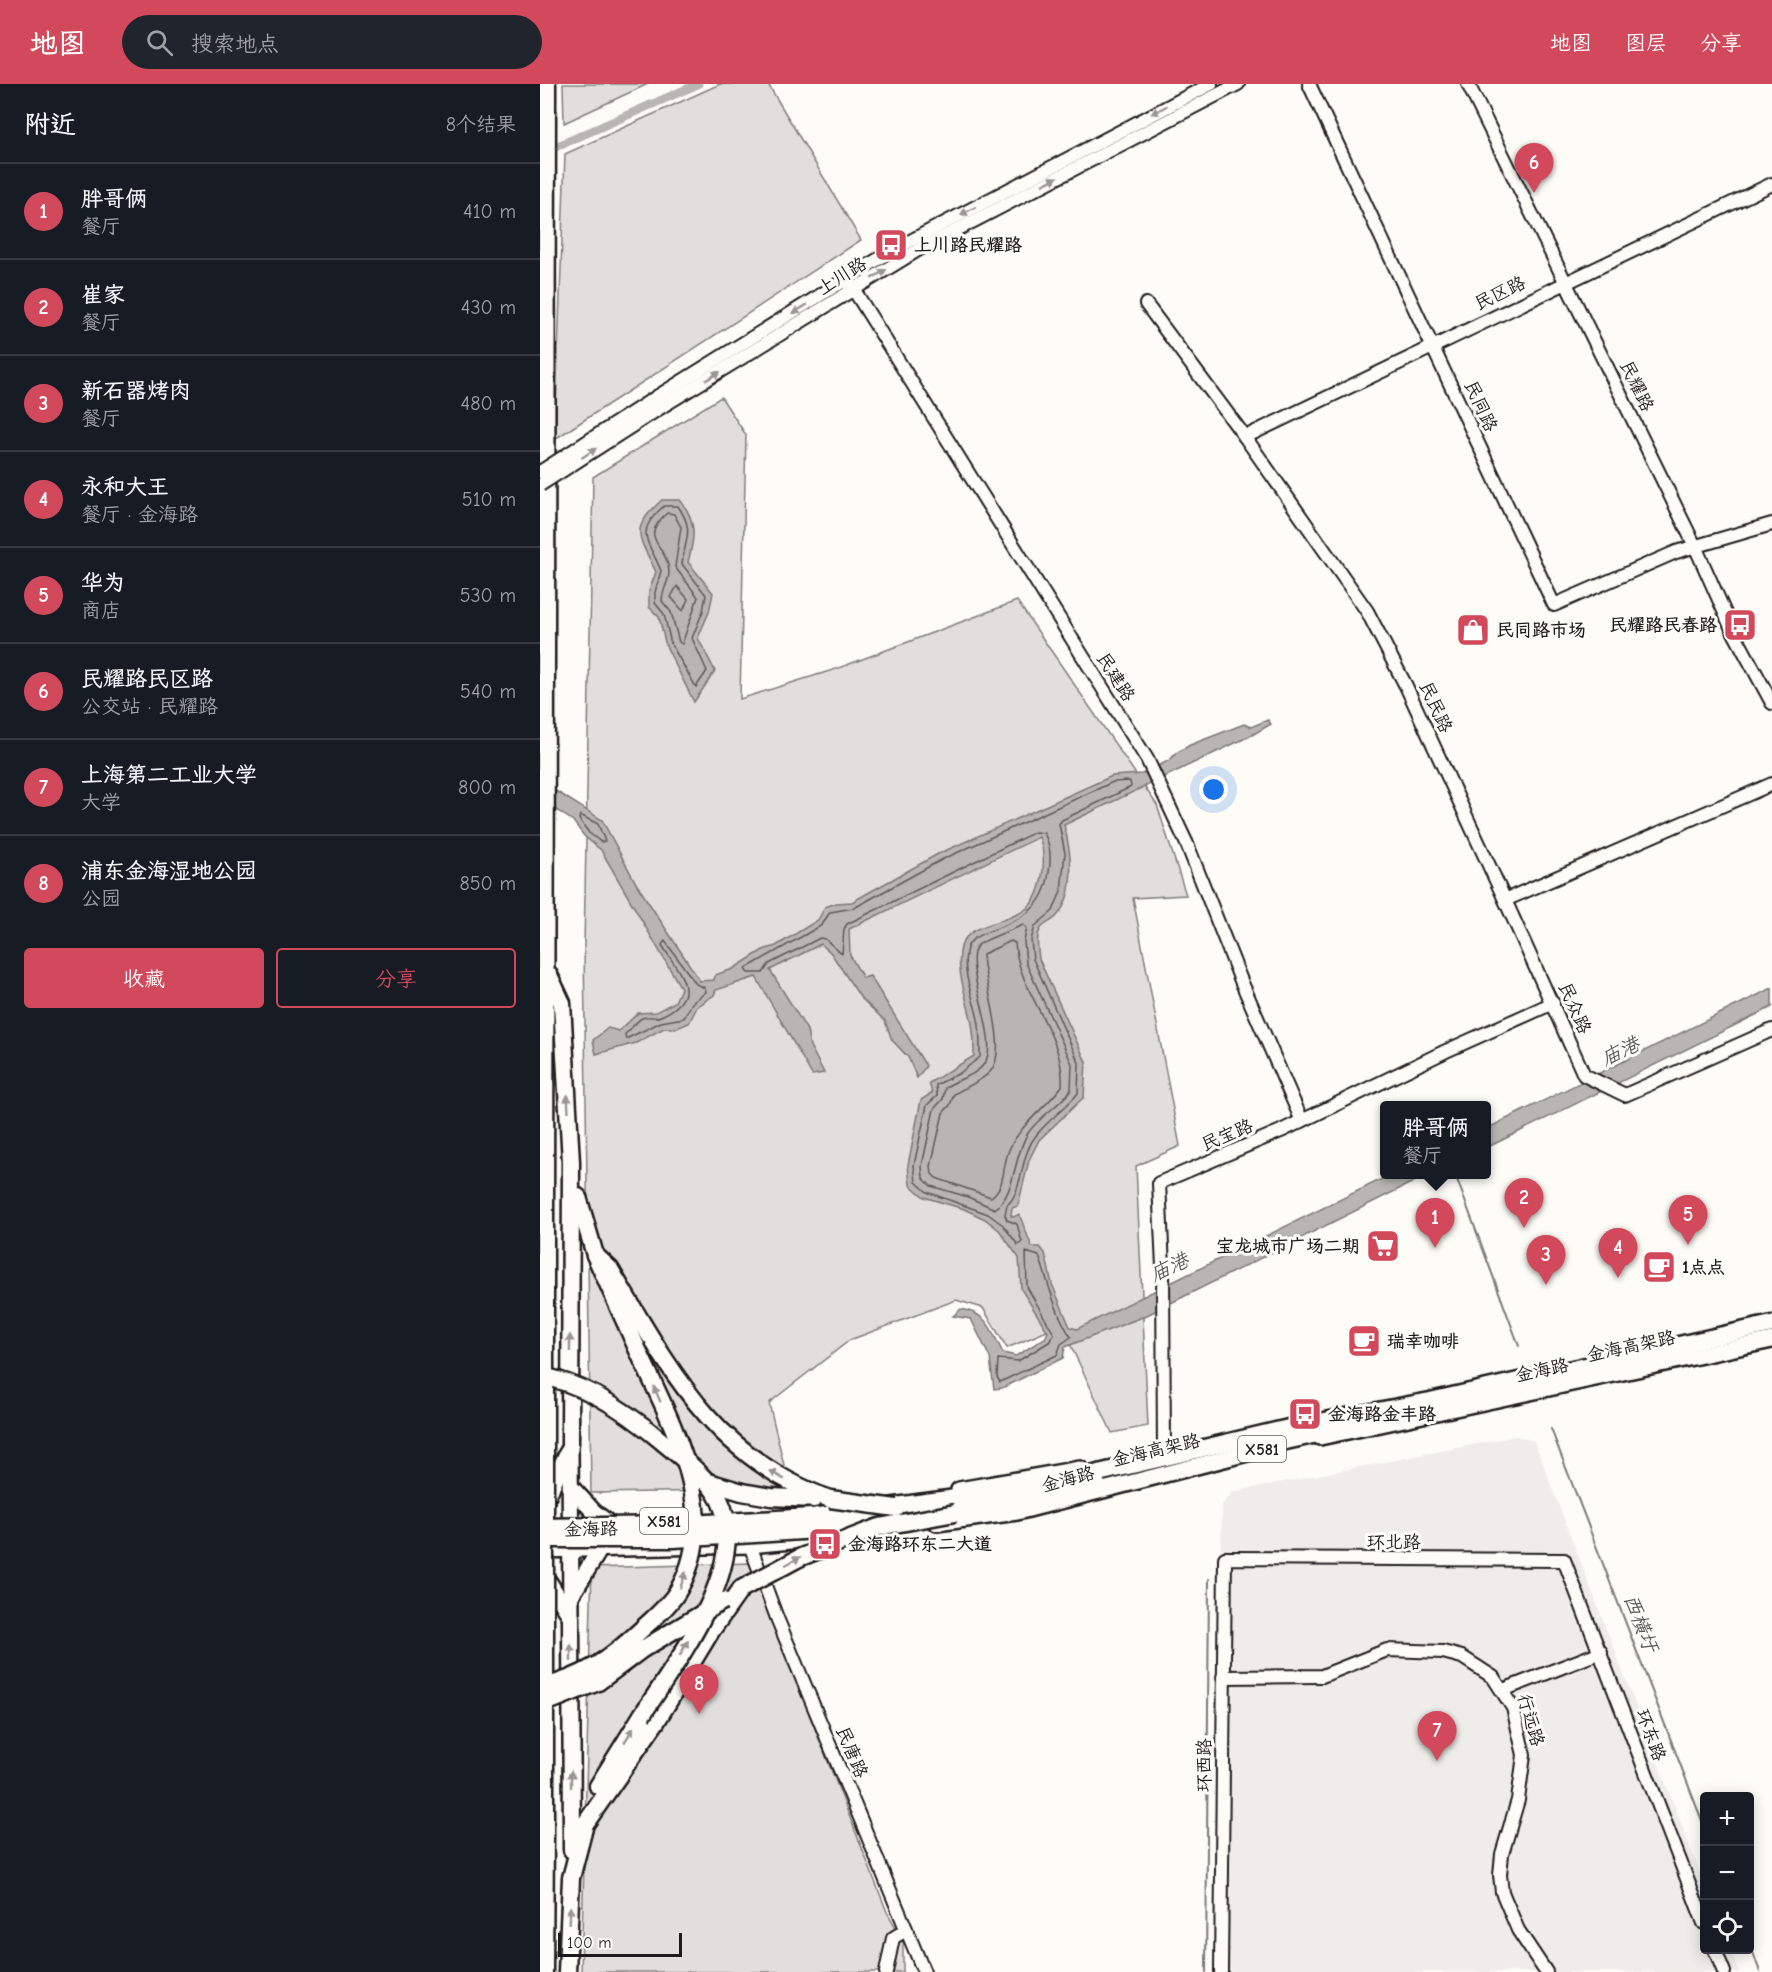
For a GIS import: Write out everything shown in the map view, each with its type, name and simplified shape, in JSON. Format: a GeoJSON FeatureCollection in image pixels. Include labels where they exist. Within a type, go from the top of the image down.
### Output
{"type":"FeatureCollection","features":[{"type":"Feature","properties":{"kind":"highway"},"geometry":{"type":"LineString","coordinates":[[544,1972],[547,84]]}},
{"type":"Feature","properties":{"kind":"highway"},"geometry":{"type":"LineString","coordinates":[[546,968],[562,1003],[571,1162],[570,1444]]}},
{"type":"Feature","properties":{"kind":"highway"},"geometry":{"type":"LineString","coordinates":[[540,1688],[596,1668],[624,1646],[679,1590],[692,1553],[695,1533],[693,1483],[678,1441],[595,1255],[582,1218],[576,1176],[571,1162]]}},
{"type":"Feature","properties":{"kind":"highway"},"geometry":{"type":"LineString","coordinates":[[595,1255],[610,1269],[680,1383],[714,1424],[746,1455],[798,1488],[830,1499]]}},
{"type":"Feature","properties":{"kind":"highway","name":"金海高架路"},"geometry":{"type":"LineString","coordinates":[[540,1535],[813,1517],[994,1494],[1293,1427],[1430,1401],[1772,1324]]}},
{"type":"Feature","properties":{"kind":"highway","name":"金海高架路"},"geometry":{"type":"LineString","coordinates":[[540,1535],[674,1539],[746,1536],[955,1513],[1028,1500],[1197,1460],[1772,1334]]}},
{"type":"Feature","properties":{"kind":"highway"},"geometry":{"type":"LineString","coordinates":[[540,1376],[579,1387],[645,1428],[698,1473],[719,1499],[728,1527],[721,1570],[708,1604],[649,1718]]}},
{"type":"Feature","properties":{"kind":"highway"},"geometry":{"type":"LineString","coordinates":[[540,1386],[579,1398],[697,1477],[717,1486],[771,1497],[830,1499],[896,1508]]}},
{"type":"Feature","properties":{"kind":"highway"},"geometry":{"type":"LineString","coordinates":[[540,1705],[598,1682],[641,1650],[741,1589],[801,1557],[879,1527],[955,1513]]}},
{"type":"Feature","properties":{"kind":"highway"},"geometry":{"type":"LineString","coordinates":[[567,1972],[574,1858],[585,1824],[588,1805],[597,1788],[741,1589]]}},
{"type":"Feature","properties":{"kind":"highway"},"geometry":{"type":"LineString","coordinates":[[571,1617],[571,1846],[574,1858]]}},
{"type":"Feature","properties":{"kind":"main road","name":"金海路"},"geometry":{"type":"LineString","coordinates":[[565,1523],[611,1525],[816,1509],[953,1491],[1164,1454],[1307,1419],[1418,1399],[1772,1318]]}},
{"type":"Feature","properties":{"kind":"main road","name":"金海路"},"geometry":{"type":"LineString","coordinates":[[564,1549],[750,1545],[824,1539],[1017,1512],[1229,1456],[1772,1340]]}},
{"type":"Feature","properties":{"kind":"main road"},"geometry":{"type":"LineString","coordinates":[[570,1444],[571,1487],[565,1523],[564,1549],[571,1596],[571,1617]]}},
{"type":"Feature","properties":{"kind":"main road"},"geometry":{"type":"LineString","coordinates":[[540,1513],[562,1468],[570,1444]]}},
{"type":"Feature","properties":{"kind":"main road"},"geometry":{"type":"LineString","coordinates":[[571,1487],[594,1512],[611,1525]]}},
{"type":"Feature","properties":{"kind":"main road"},"geometry":{"type":"LineString","coordinates":[[540,1535],[565,1523]]}},
{"type":"Feature","properties":{"kind":"main road"},"geometry":{"type":"LineString","coordinates":[[540,1535],[564,1549]]}},
{"type":"Feature","properties":{"kind":"main road"},"geometry":{"type":"LineString","coordinates":[[571,1596],[600,1549]]}},
{"type":"Feature","properties":{"kind":"main road"},"geometry":{"type":"LineString","coordinates":[[540,1568],[571,1617]]}},
{"type":"Feature","properties":{"kind":"street","name":"上川路"},"geometry":{"type":"LineString","coordinates":[[850,286],[893,250],[1211,84]]}},
{"type":"Feature","properties":{"kind":"street","name":"上川路"},"geometry":{"type":"LineString","coordinates":[[540,472],[850,286],[1238,84]]}},
{"type":"Feature","properties":{"kind":"street","name":"民同路"},"geometry":{"type":"LineString","coordinates":[[1309,84],[1554,605],[1695,546]]}},
{"type":"Feature","properties":{"kind":"street","name":"民耀路"},"geometry":{"type":"LineString","coordinates":[[1468,84],[1695,546],[1732,629],[1772,703]]}},
{"type":"Feature","properties":{"kind":"street","name":"民区路"},"geometry":{"type":"LineString","coordinates":[[1245,437],[1772,184]]}},
{"type":"Feature","properties":{"kind":"street","name":"民建路"},"geometry":{"type":"LineString","coordinates":[[850,286],[1147,759],[1187,844],[1242,983],[1302,1121]]}},
{"type":"Feature","properties":{"kind":"street","name":"民民路"},"geometry":{"type":"LineString","coordinates":[[1146,304],[1245,437],[1367,610],[1406,686],[1505,900]]}},
{"type":"Feature","properties":{"kind":"street","name":"上川路"},"geometry":{"type":"LineString","coordinates":[[540,485],[660,401]]}},
{"type":"Feature","properties":{"kind":"street"},"geometry":{"type":"LineString","coordinates":[[1695,546],[1772,524]]}},
{"type":"Feature","properties":{"kind":"street"},"geometry":{"type":"LineString","coordinates":[[1505,900],[1772,784]]}},
{"type":"Feature","properties":{"kind":"street","name":"民众路"},"geometry":{"type":"LineString","coordinates":[[1505,900],[1584,1075],[1625,1095],[1772,1030]]}},
{"type":"Feature","properties":{"kind":"street","name":"民宝路"},"geometry":{"type":"LineString","coordinates":[[1164,1454],[1163,1281],[1159,1183],[1302,1121],[1446,1051],[1553,1003]]}},
{"type":"Feature","properties":{"kind":"street","name":"民唐路"},"geometry":{"type":"LineString","coordinates":[[750,1545],[777,1618],[924,1972]]}},
{"type":"Feature","properties":{"kind":"street","name":"环北路"},"geometry":{"type":"LineString","coordinates":[[1225,1558],[1564,1560]]}},
{"type":"Feature","properties":{"kind":"street","name":"环西路"},"geometry":{"type":"LineString","coordinates":[[1221,1972],[1225,1558]]}},
{"type":"Feature","properties":{"kind":"street","name":"环东路"},"geometry":{"type":"LineString","coordinates":[[1564,1560],[1700,1913]]}},
{"type":"Feature","properties":{"kind":"street","name":"行远路"},"geometry":{"type":"LineString","coordinates":[[1223,1677],[1322,1677],[1387,1650],[1443,1652],[1479,1666],[1503,1690],[1513,1708],[1524,1755],[1518,1800],[1502,1854],[1502,1892],[1518,1930],[1546,1972]]}},
{"type":"Feature","properties":{"kind":"street"},"geometry":{"type":"LineString","coordinates":[[1503,1690],[1600,1652]]}},
{"type":"Feature","properties":{"kind":"street"},"geometry":{"type":"LineString","coordinates":[[886,1972],[893,1938],[906,1930]]}},
{"type":"Feature","properties":{"kind":"street"},"geometry":{"type":"LineString","coordinates":[[1717,1954],[1724,1972]]}},
{"type":"Feature","properties":{"kind":"shaded area"},"geometry":{"type":"Polygon","coordinates":[[[563,84],[648,84],[564,123],[563,84]]]}},
{"type":"Feature","properties":{"kind":"shaded area"},"geometry":{"type":"Polygon","coordinates":[[[720,84],[768,84],[861,240],[555,439],[565,154],[720,84]]]}},
{"type":"Feature","properties":{"kind":"shaded area"},"geometry":{"type":"Polygon","coordinates":[[[721,397],[746,435],[740,699],[836,669],[1017,601],[1157,805],[1186,895],[1133,898],[1180,1146],[1136,1166],[1148,1426],[1112,1433],[1061,1325],[1007,1348],[983,1308],[956,1300],[850,1340],[769,1403],[790,1490],[591,1493],[584,946],[593,477],[721,397]]]}},
{"type":"Feature","properties":{"kind":"shaded area"},"geometry":{"type":"Polygon","coordinates":[[[1517,1436],[1534,1441],[1700,1873],[1700,1954],[1732,1954],[1739,1972],[1214,1972],[1222,1505],[1233,1492],[1517,1436]]]}},
{"type":"Feature","properties":{"kind":"shaded area"},"geometry":{"type":"Polygon","coordinates":[[[750,1563],[887,1912],[903,1940],[903,1972],[581,1972],[592,1568],[750,1563]]]}},
{"type":"Feature","properties":{"kind":"water"},"geometry":{"type":"Polygon","coordinates":[[[662,500],[680,500],[686,508],[693,529],[688,562],[713,593],[709,612],[698,638],[715,671],[694,702],[666,646],[659,617],[649,607],[649,591],[656,572],[640,534],[644,519],[662,500]]]}},
{"type":"Feature","properties":{"kind":"water"},"geometry":{"type":"Polygon","coordinates":[[[1268,720],[1271,724],[1064,825],[1071,872],[1068,895],[1057,916],[1040,930],[1038,947],[1039,959],[1086,1062],[1084,1097],[1039,1140],[1029,1160],[1018,1206],[1012,1208],[1011,1216],[1019,1214],[1032,1247],[1040,1247],[1045,1253],[1052,1284],[1070,1327],[1077,1329],[1382,1179],[1419,1179],[1145,1316],[1065,1347],[1063,1358],[1002,1388],[994,1389],[990,1358],[971,1319],[953,1316],[961,1309],[978,1315],[992,1330],[1003,1353],[1016,1356],[1045,1338],[1048,1332],[1021,1289],[1019,1258],[999,1230],[985,1219],[964,1209],[924,1197],[910,1185],[908,1165],[921,1100],[932,1093],[929,1083],[974,1056],[973,1028],[961,976],[961,947],[971,933],[1018,914],[1032,902],[1037,894],[1042,875],[1043,855],[1039,837],[849,929],[850,955],[863,978],[870,976],[926,1066],[917,1078],[908,1057],[892,1040],[885,1021],[860,997],[831,953],[821,944],[770,970],[807,1030],[810,1046],[824,1073],[812,1075],[756,977],[716,990],[714,995],[697,1007],[689,1023],[677,1028],[664,1028],[636,1043],[596,1054],[593,1040],[608,1028],[619,1031],[638,1013],[656,1012],[675,1002],[681,988],[601,850],[584,836],[573,821],[540,799],[540,781],[602,820],[637,885],[700,981],[714,980],[715,975],[733,969],[818,920],[825,907],[836,903],[852,902],[938,854],[1112,776],[1142,774],[1170,760],[1176,753],[1190,745],[1244,724],[1251,727],[1268,720]]]}},
{"type":"Feature","properties":{"kind":"water"},"geometry":{"type":"Polygon","coordinates":[[[1772,988],[1772,1007],[1491,1146],[1491,1127],[1772,988]]]}},
{"type":"Feature","properties":{"kind":"waterway"},"geometry":{"type":"LineString","coordinates":[[544,152],[698,84]]}},
{"type":"Feature","properties":{"kind":"waterway"},"geometry":{"type":"LineString","coordinates":[[1457,1179],[1519,1346]]}},
{"type":"Feature","properties":{"kind":"waterway","name":"西横圩"},"geometry":{"type":"LineString","coordinates":[[1551,1429],[1700,1816]]}},
{"type":"Feature","properties":{"kind":"waterway"},"geometry":{"type":"LineString","coordinates":[[1206,1972],[1209,1579]]}},
{"type":"Feature","properties":{"kind":"waterway","name":"西横圩"},"geometry":{"type":"LineString","coordinates":[[1754,1954],[1760,1972]]}},
{"type":"Feature","properties":{"kind":"place","name":"民耀路民区路"},"geometry":{"type":"Point","coordinates":[1534,193]}},
{"type":"Feature","properties":{"kind":"place","name":"上川路民耀路"},"geometry":{"type":"Point","coordinates":[891,245]}},
{"type":"Feature","properties":{"kind":"place","name":"民耀路民春路"},"geometry":{"type":"Point","coordinates":[1740,625]}},
{"type":"Feature","properties":{"kind":"place","name":"民同路市场"},"geometry":{"type":"Point","coordinates":[1473,630]}},
{"type":"Feature","properties":{"kind":"place","name":"崔家"},"geometry":{"type":"Point","coordinates":[1524,1228]}},
{"type":"Feature","properties":{"kind":"place","name":"华为"},"geometry":{"type":"Point","coordinates":[1688,1245]}},
{"type":"Feature","properties":{"kind":"place","name":"宝龙城市广场二期"},"geometry":{"type":"Point","coordinates":[1383,1246]}},
{"type":"Feature","properties":{"kind":"place","name":"胖哥俩"},"geometry":{"type":"Point","coordinates":[1435,1248]}},
{"type":"Feature","properties":{"kind":"place","name":"1点点"},"geometry":{"type":"Point","coordinates":[1659,1267]}},
{"type":"Feature","properties":{"kind":"place","name":"永和大王"},"geometry":{"type":"Point","coordinates":[1618,1278]}},
{"type":"Feature","properties":{"kind":"place","name":"新石器烤肉"},"geometry":{"type":"Point","coordinates":[1546,1285]}},
{"type":"Feature","properties":{"kind":"place","name":"瑞幸咖啡"},"geometry":{"type":"Point","coordinates":[1364,1341]}},
{"type":"Feature","properties":{"kind":"place","name":"金海路金丰路"},"geometry":{"type":"Point","coordinates":[1305,1414]}},
{"type":"Feature","properties":{"kind":"place","name":"金海路环东二大道"},"geometry":{"type":"Point","coordinates":[825,1544]}},
{"type":"Feature","properties":{"kind":"place","name":"浦东金海湿地公园"},"geometry":{"type":"Point","coordinates":[699,1714]}},
{"type":"Feature","properties":{"kind":"place","name":"上海第二工业大学"},"geometry":{"type":"Point","coordinates":[1437,1761]}},
{"type":"Feature","properties":{"kind":"water label","name":"庙港"},"geometry":{"type":"Point","coordinates":[1620,1051]}},
{"type":"Feature","properties":{"kind":"water label","name":"庙港"},"geometry":{"type":"Point","coordinates":[1169,1267]}}]}
